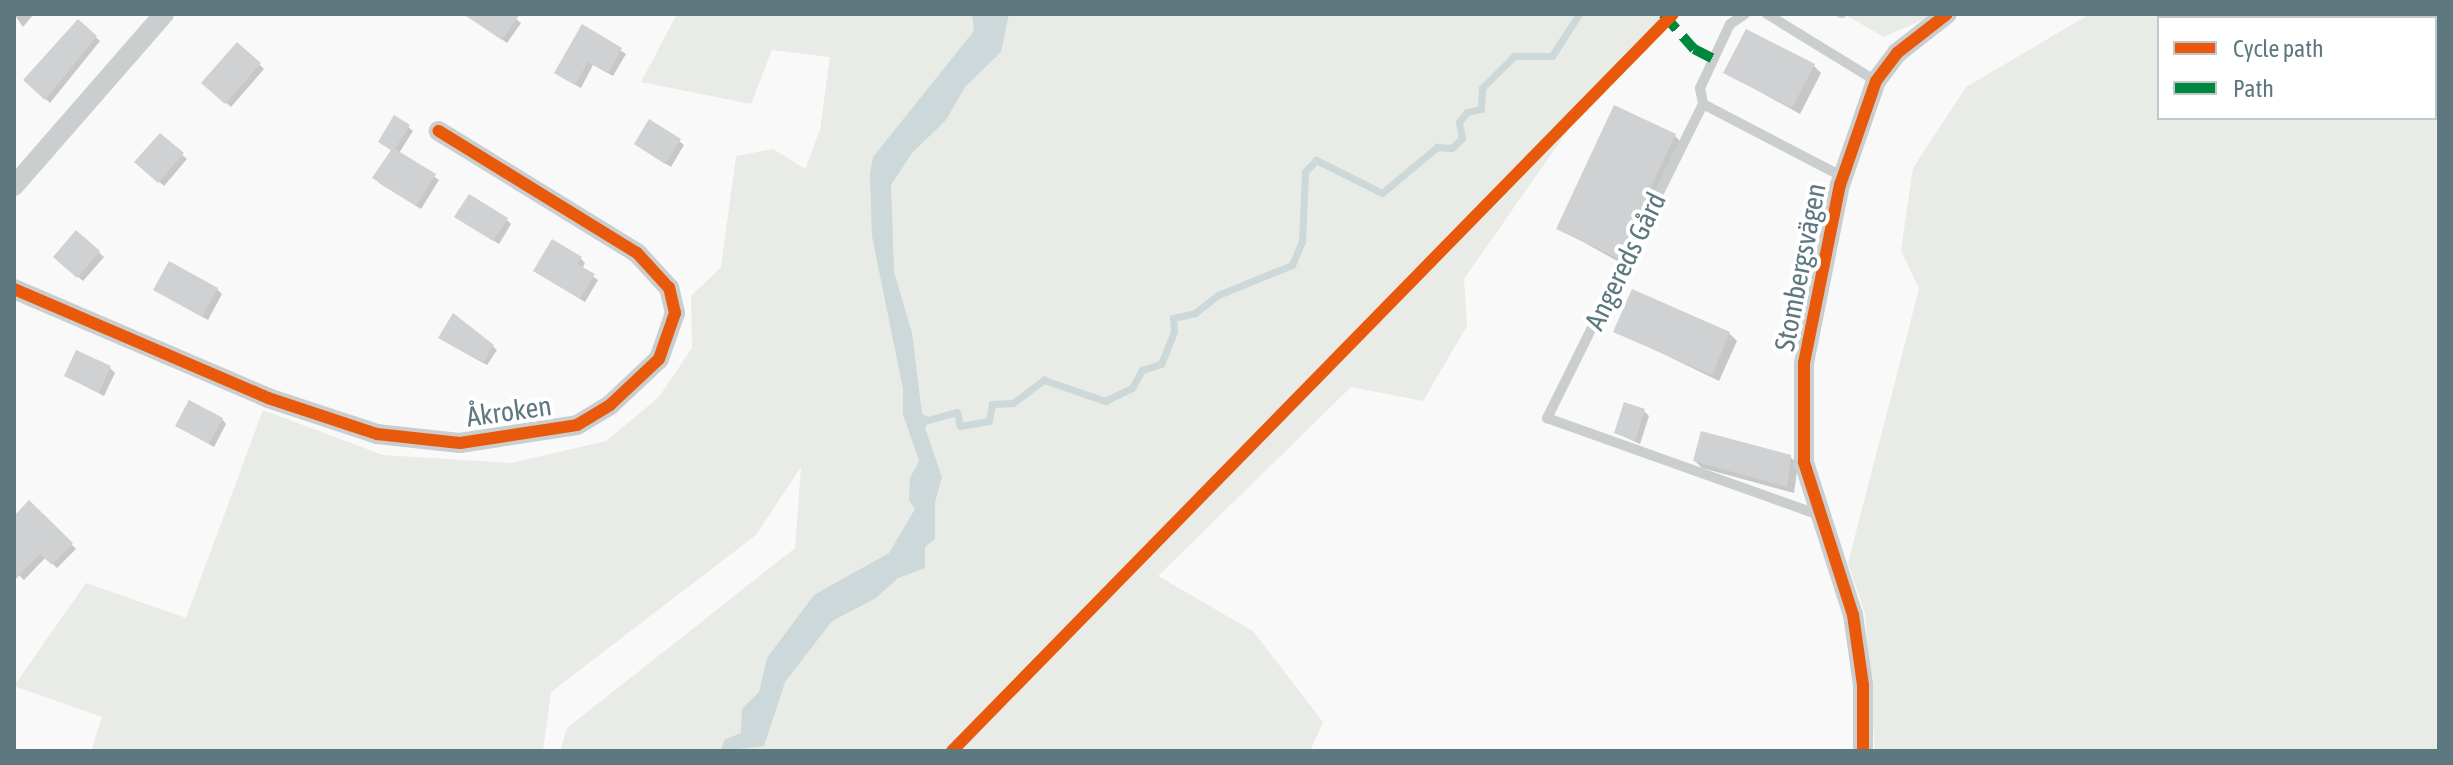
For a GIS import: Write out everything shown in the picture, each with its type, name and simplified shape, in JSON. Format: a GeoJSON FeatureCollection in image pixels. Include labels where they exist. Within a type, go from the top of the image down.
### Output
{"type":"FeatureCollection","features":[{"type":"Feature","properties":{"kind":"street"},"geometry":{"type":"LineString","coordinates":[[14,186],[164,14]]}},
{"type":"Feature","properties":{"kind":"street","name":"Stombergsvägen"},"geometry":{"type":"LineString","coordinates":[[1863,751],[1863,685],[1853,615],[1804,462],[1804,363],[1843,177],[1876,81],[1897,53],[1947,14]]}},
{"type":"Feature","properties":{"kind":"street","name":"Åkroken"},"geometry":{"type":"LineString","coordinates":[[14,289],[268,398],[377,434],[460,443],[577,425],[619,398],[659,359],[675,313],[669,288],[637,253],[439,131]]}},
{"type":"Feature","properties":{"kind":"lane","name":"Angereds Gård"},"geometry":{"type":"LineString","coordinates":[[1745,14],[1730,24],[1700,88],[1703,104],[1547,418],[1819,515]]}},
{"type":"Feature","properties":{"kind":"lane"},"geometry":{"type":"LineString","coordinates":[[1771,15],[1876,81]]}},
{"type":"Feature","properties":{"kind":"lane"},"geometry":{"type":"LineString","coordinates":[[1703,104],[1843,177]]}},
{"type":"Feature","properties":{"kind":"shaded area"},"geometry":{"type":"Polygon","coordinates":[[[677,14],[1665,14],[1592,96],[1464,279],[1467,326],[1423,401],[1351,387],[1158,576],[1253,631],[1323,722],[1310,751],[560,751],[567,728],[795,548],[801,467],[756,535],[551,692],[543,751],[91,751],[102,717],[14,686],[86,583],[186,618],[263,410],[383,455],[511,463],[606,441],[659,397],[692,348],[691,296],[721,267],[736,156],[773,149],[805,169],[820,130],[830,57],[772,50],[751,104],[641,82],[677,14]]]}},
{"type":"Feature","properties":{"kind":"shaded area"},"geometry":{"type":"Polygon","coordinates":[[[972,14],[1009,14],[1001,52],[965,87],[946,120],[912,153],[891,185],[894,272],[912,333],[922,414],[930,418],[925,428],[942,477],[935,502],[935,539],[925,547],[925,568],[898,578],[876,598],[832,621],[785,682],[764,746],[721,751],[724,740],[741,733],[742,709],[759,692],[767,658],[814,595],[889,553],[915,509],[909,500],[910,478],[919,461],[903,414],[903,389],[872,236],[870,174],[873,157],[974,31],[972,14]]]}},
{"type":"Feature","properties":{"kind":"shaded area"},"geometry":{"type":"Polygon","coordinates":[[[1844,14],[1936,14],[1884,37],[1844,14]]]}},
{"type":"Feature","properties":{"kind":"shaded area"},"geometry":{"type":"Polygon","coordinates":[[[2090,14],[2439,14],[2439,751],[1875,751],[1865,614],[1848,563],[1919,289],[1901,250],[1913,168],[1966,87],[2090,14]]]}},
{"type":"Feature","properties":{"kind":"building"},"geometry":{"type":"Polygon","coordinates":[[[463,14],[520,14],[502,40],[463,14]]]}},
{"type":"Feature","properties":{"kind":"building"},"geometry":{"type":"Polygon","coordinates":[[[78,19],[97,36],[45,100],[23,80],[78,19]]]}},
{"type":"Feature","properties":{"kind":"building"},"geometry":{"type":"Polygon","coordinates":[[[582,24],[622,48],[608,73],[588,62],[575,85],[554,73],[582,24]]]}},
{"type":"Feature","properties":{"kind":"building"},"geometry":{"type":"Polygon","coordinates":[[[1746,29],[1815,64],[1792,108],[1723,73],[1746,29]]]}},
{"type":"Feature","properties":{"kind":"building"},"geometry":{"type":"Polygon","coordinates":[[[237,42],[261,63],[225,104],[201,83],[237,42]]]}},
{"type":"Feature","properties":{"kind":"building"},"geometry":{"type":"Polygon","coordinates":[[[1614,105],[1676,134],[1617,258],[1556,229],[1614,105]]]}},
{"type":"Feature","properties":{"kind":"building"},"geometry":{"type":"Polygon","coordinates":[[[394,115],[410,125],[395,149],[436,174],[416,206],[372,178],[391,150],[378,142],[394,115]]]}},
{"type":"Feature","properties":{"kind":"building"},"geometry":{"type":"Polygon","coordinates":[[[649,119],[681,139],[665,164],[634,144],[649,119]]]}},
{"type":"Feature","properties":{"kind":"building"},"geometry":{"type":"Polygon","coordinates":[[[160,133],[184,153],[158,183],[134,162],[160,133]]]}},
{"type":"Feature","properties":{"kind":"building"},"geometry":{"type":"Polygon","coordinates":[[[469,194],[508,218],[493,241],[454,217],[469,194]]]}},
{"type":"Feature","properties":{"kind":"building"},"geometry":{"type":"Polygon","coordinates":[[[76,230],[100,251],[77,278],[53,257],[76,230]]]}},
{"type":"Feature","properties":{"kind":"building"},"geometry":{"type":"Polygon","coordinates":[[[552,239],[582,257],[577,264],[595,274],[580,299],[533,271],[552,239]]]}},
{"type":"Feature","properties":{"kind":"building"},"geometry":{"type":"Polygon","coordinates":[[[169,261],[218,288],[202,317],[153,290],[169,261]]]}},
{"type":"Feature","properties":{"kind":"building"},"geometry":{"type":"Polygon","coordinates":[[[1632,289],[1730,332],[1712,375],[1613,332],[1632,289]]]}},
{"type":"Feature","properties":{"kind":"building"},"geometry":{"type":"Polygon","coordinates":[[[453,313],[494,345],[483,363],[438,338],[453,313]]]}},
{"type":"Feature","properties":{"kind":"building"},"geometry":{"type":"Polygon","coordinates":[[[76,350],[111,366],[99,393],[64,376],[76,350]]]}},
{"type":"Feature","properties":{"kind":"building"},"geometry":{"type":"Polygon","coordinates":[[[189,400],[223,418],[209,444],[175,426],[189,400]]]}},
{"type":"Feature","properties":{"kind":"building"},"geometry":{"type":"Polygon","coordinates":[[[1624,402],[1645,409],[1635,441],[1614,433],[1624,402]]]}},
{"type":"Feature","properties":{"kind":"building"},"geometry":{"type":"Polygon","coordinates":[[[1701,431],[1791,455],[1787,487],[1693,461],[1701,431]]]}},
{"type":"Feature","properties":{"kind":"building"},"geometry":{"type":"Polygon","coordinates":[[[29,500],[73,543],[52,565],[40,554],[14,581],[14,516],[29,500]]]}},
{"type":"Feature","properties":{"kind":"waterway"},"geometry":{"type":"LineString","coordinates":[[921,422],[957,412],[960,426],[989,421],[992,404],[1013,403],[1044,380],[1105,401],[1132,388],[1142,370],[1161,364],[1174,331],[1173,318],[1195,313],[1218,295],[1292,265],[1302,242],[1305,172],[1316,160],[1382,193],[1437,147],[1452,148],[1462,138],[1459,122],[1467,112],[1481,109],[1482,88],[1514,56],[1552,56],[1579,14]]}},
{"type":"Feature","properties":{"kind":"marked path"},"geometry":{"type":"LineString","coordinates":[[1663,14],[1694,49],[1714,59]]}},
{"type":"Feature","properties":{"kind":"cycle path"},"geometry":{"type":"LineString","coordinates":[[952,751],[1673,14]]}},
{"type":"Feature","properties":{"kind":"cycle path"},"geometry":{"type":"LineString","coordinates":[[1863,751],[1863,685],[1853,615],[1804,462],[1804,363],[1840,185],[1876,81],[1897,53],[1947,14]]}},
{"type":"Feature","properties":{"kind":"cycle path"},"geometry":{"type":"LineString","coordinates":[[14,289],[268,398],[377,434],[460,443],[577,425],[610,405],[659,359],[675,313],[669,288],[637,253],[439,131]]}}]}
